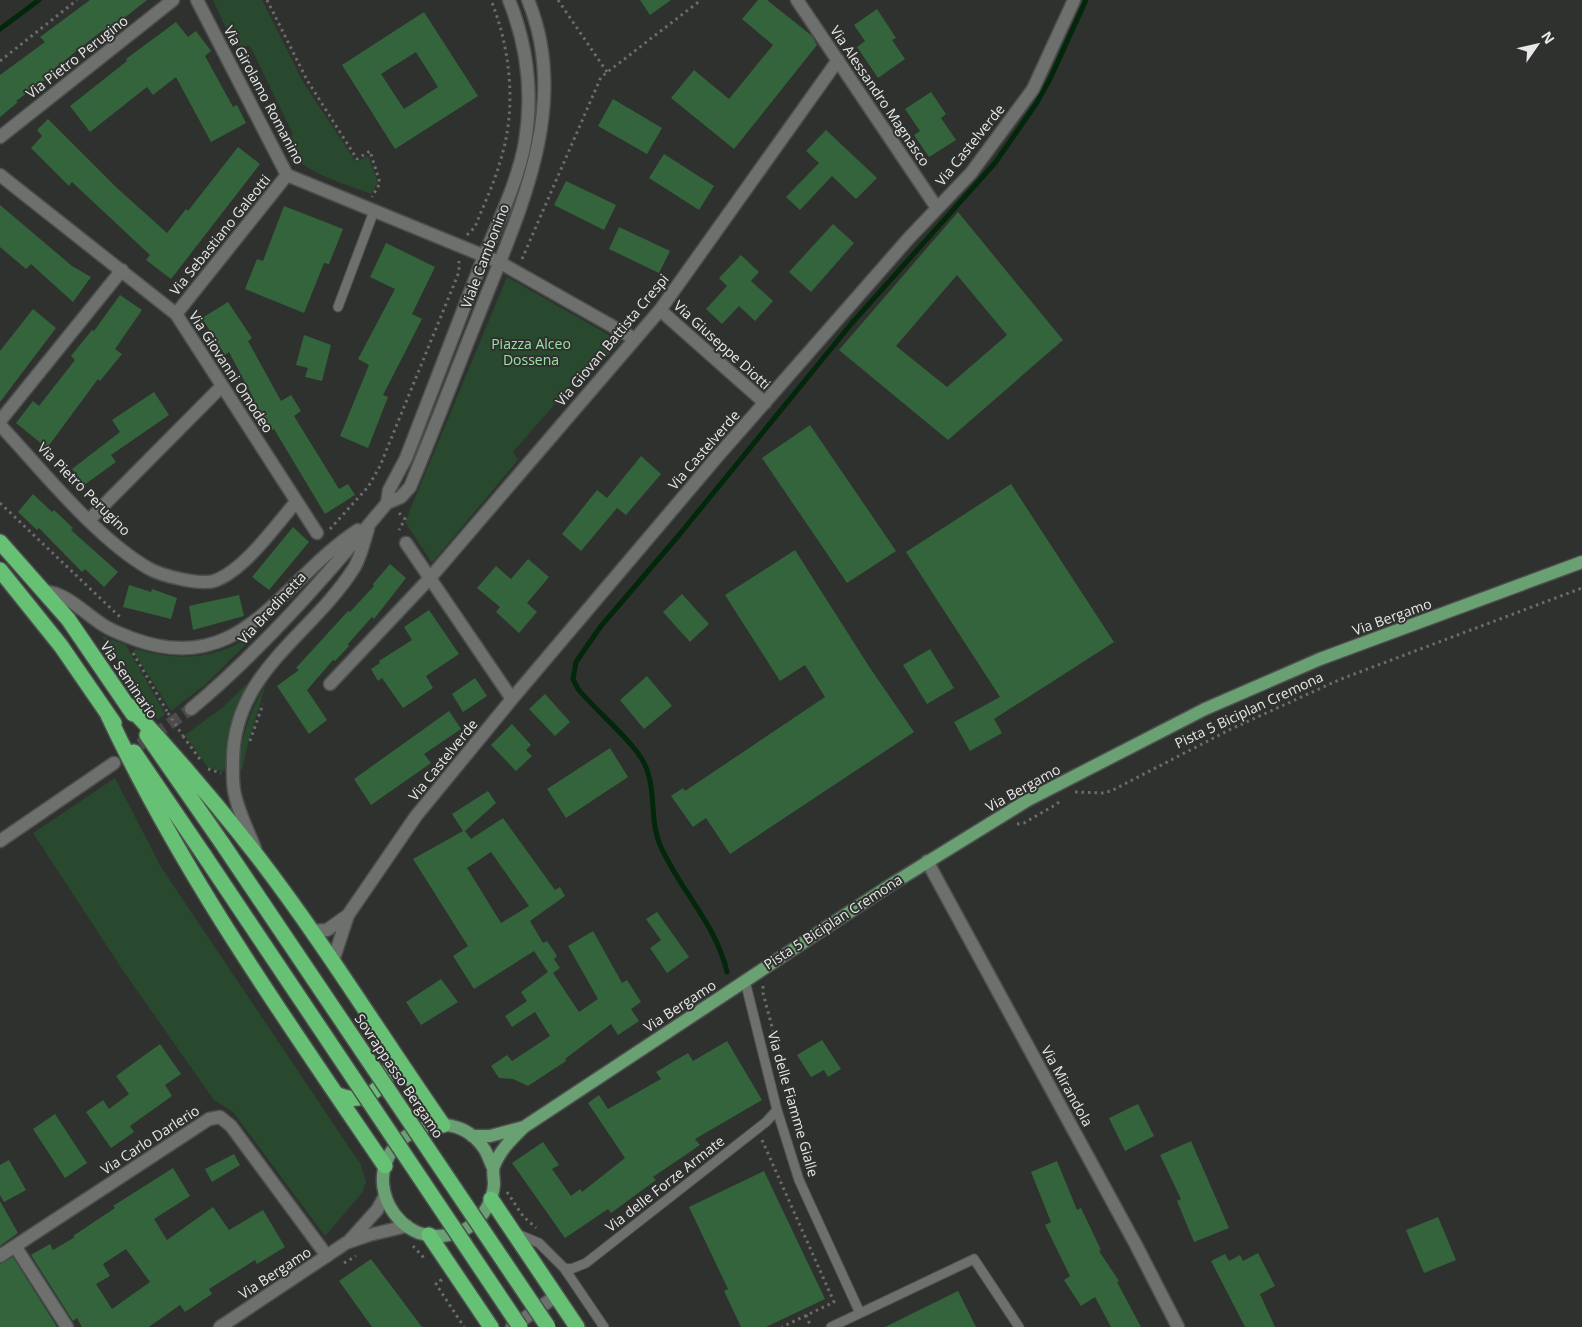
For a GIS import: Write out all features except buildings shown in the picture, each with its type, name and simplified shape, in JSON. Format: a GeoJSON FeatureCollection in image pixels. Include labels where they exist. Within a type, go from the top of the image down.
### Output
{"type":"FeatureCollection","features":[{"type":"Feature","properties":{"kind":"highway","name":"Via Seminario"},"geometry":{"type":"LineString","coordinates":[[0,542],[68,619],[128,705],[165,764],[222,843]]}},
{"type":"Feature","properties":{"kind":"highway"},"geometry":{"type":"LineString","coordinates":[[0,570],[61,646],[204,855],[520,1327]]}},
{"type":"Feature","properties":{"kind":"highway"},"geometry":{"type":"LineString","coordinates":[[128,705],[173,753],[258,858],[333,961],[443,1125]]}},
{"type":"Feature","properties":{"kind":"highway"},"geometry":{"type":"LineString","coordinates":[[108,715],[138,778],[192,875],[384,1166]]}},
{"type":"Feature","properties":{"kind":"highway","name":"Sovrappasso Bergamo"},"geometry":{"type":"LineString","coordinates":[[222,843],[548,1327]]}},
{"type":"Feature","properties":{"kind":"highway"},"geometry":{"type":"LineString","coordinates":[[336,1094],[348,1100],[371,1093],[388,1077],[394,1053]]}},
{"type":"Feature","properties":{"kind":"highway"},"geometry":{"type":"LineString","coordinates":[[491,1199],[577,1327]]}},
{"type":"Feature","properties":{"kind":"highway"},"geometry":{"type":"LineString","coordinates":[[430,1235],[491,1327]]}},
{"type":"Feature","properties":{"kind":"main road","name":"Via Bergamo"},"geometry":{"type":"LineString","coordinates":[[493,1168],[501,1151],[524,1126],[927,861],[1028,800],[1205,709],[1320,660],[1582,562]]}},
{"type":"Feature","properties":{"kind":"main road","name":"Via Bergamo"},"geometry":{"type":"LineString","coordinates":[[443,1125],[458,1128],[472,1136],[485,1150],[493,1168],[494,1184],[491,1199],[484,1213],[473,1224],[460,1232],[445,1236],[430,1235],[407,1226],[393,1213],[385,1196],[384,1166],[390,1152],[400,1139],[413,1131],[428,1126],[443,1125]]}},
{"type":"Feature","properties":{"kind":"main road","name":"Via Bergamo"},"geometry":{"type":"LineString","coordinates":[[472,1136],[490,1136],[524,1126]]}},
{"type":"Feature","properties":{"kind":"street","name":"Via Pietro Perugino"},"geometry":{"type":"LineString","coordinates":[[0,137],[173,0]]}},
{"type":"Feature","properties":{"kind":"street","name":"Via Girolamo Romanino"},"geometry":{"type":"LineString","coordinates":[[197,0],[287,175],[499,262]]}},
{"type":"Feature","properties":{"kind":"street","name":"Viale Cambonino"},"geometry":{"type":"LineString","coordinates":[[387,503],[389,490],[406,458],[518,169],[525,142],[528,70],[520,31],[509,0]]}},
{"type":"Feature","properties":{"kind":"street","name":"Viale Cambonino"},"geometry":{"type":"LineString","coordinates":[[371,522],[387,503],[401,497],[410,487],[531,176],[539,147],[545,105],[545,67],[538,27],[528,0]]}},
{"type":"Feature","properties":{"kind":"street","name":"Via Alessandro Magnasco"},"geometry":{"type":"LineString","coordinates":[[797,0],[937,208]]}},
{"type":"Feature","properties":{"kind":"street","name":"Via Castelverde"},"geometry":{"type":"LineString","coordinates":[[333,961],[348,915],[416,816],[512,699],[765,403],[937,208],[971,173],[1033,89],[1074,0]]}},
{"type":"Feature","properties":{"kind":"street","name":"Via Giovan Battista Crespi"},"geometry":{"type":"LineString","coordinates":[[330,684],[430,578],[660,310],[838,60]]}},
{"type":"Feature","properties":{"kind":"street","name":"Via Giovanni Omodeo"},"geometry":{"type":"LineString","coordinates":[[0,175],[176,314],[296,502],[322,533]]}},
{"type":"Feature","properties":{"kind":"street","name":"Via Sebastiano Galeotti"},"geometry":{"type":"LineString","coordinates":[[176,314],[287,175]]}},
{"type":"Feature","properties":{"kind":"street"},"geometry":{"type":"LineString","coordinates":[[499,262],[634,340]]}},
{"type":"Feature","properties":{"kind":"street"},"geometry":{"type":"LineString","coordinates":[[0,421],[122,270]]}},
{"type":"Feature","properties":{"kind":"street","name":"Via Giuseppe Diotti"},"geometry":{"type":"LineString","coordinates":[[660,310],[765,403]]}},
{"type":"Feature","properties":{"kind":"street"},"geometry":{"type":"LineString","coordinates":[[89,520],[222,386]]}},
{"type":"Feature","properties":{"kind":"street","name":"Via Pietro Perugino"},"geometry":{"type":"LineString","coordinates":[[0,425],[89,520],[112,541],[149,569],[182,579],[213,581],[226,575],[243,561],[296,502]]}},
{"type":"Feature","properties":{"kind":"street"},"geometry":{"type":"LineString","coordinates":[[44,592],[59,593],[105,626],[135,639],[166,648],[209,646],[230,638],[261,616],[335,545],[371,522]]}},
{"type":"Feature","properties":{"kind":"street"},"geometry":{"type":"LineString","coordinates":[[258,858],[234,795],[233,739],[239,714],[260,676],[337,592],[355,566],[371,522]]}},
{"type":"Feature","properties":{"kind":"street","name":"Via Bredinetta"},"geometry":{"type":"LineString","coordinates":[[190,709],[219,686],[371,522]]}},
{"type":"Feature","properties":{"kind":"street"},"geometry":{"type":"LineString","coordinates":[[406,543],[512,699]]}},
{"type":"Feature","properties":{"kind":"street"},"geometry":{"type":"LineString","coordinates":[[0,841],[114,763]]}},
{"type":"Feature","properties":{"kind":"street","name":"Via Mirandola"},"geometry":{"type":"LineString","coordinates":[[927,861],[1136,1245],[1178,1327]]}},
{"type":"Feature","properties":{"kind":"street","name":"Via Castelverde"},"geometry":{"type":"LineString","coordinates":[[311,931],[326,930],[348,915]]}},
{"type":"Feature","properties":{"kind":"street","name":"Via Carlo Darlerio"},"geometry":{"type":"LineString","coordinates":[[0,1256],[209,1118],[220,1117],[231,1126],[327,1256]]}},
{"type":"Feature","properties":{"kind":"street","name":"Via Bergamo"},"geometry":{"type":"LineString","coordinates":[[220,1327],[346,1243],[376,1210],[385,1196]]}},
{"type":"Feature","properties":{"kind":"street","name":"Via Bergamo"},"geometry":{"type":"LineString","coordinates":[[346,1243],[376,1232],[407,1226]]}},
{"type":"Feature","properties":{"kind":"street"},"geometry":{"type":"LineString","coordinates":[[14,1246],[67,1327]]}},
{"type":"Feature","properties":{"kind":"street"},"geometry":{"type":"LineString","coordinates":[[512,1327],[556,1296]]}},
{"type":"Feature","properties":{"kind":"lane"},"geometry":{"type":"LineString","coordinates":[[338,307],[370,209]]}},
{"type":"Feature","properties":{"kind":"lane","name":"Via delle Fiamme Gialle"},"geometry":{"type":"LineString","coordinates":[[745,980],[777,1110],[799,1180],[860,1313]]}},
{"type":"Feature","properties":{"kind":"lane","name":"Via delle Forze Armate"},"geometry":{"type":"LineString","coordinates":[[564,1268],[571,1269],[586,1264],[766,1122],[777,1110]]}},
{"type":"Feature","properties":{"kind":"lane"},"geometry":{"type":"LineString","coordinates":[[514,1233],[539,1243],[564,1268],[604,1327]]}},
{"type":"Feature","properties":{"kind":"lane"},"geometry":{"type":"LineString","coordinates":[[831,1327],[974,1259],[1019,1327]]}},
{"type":"Feature","properties":{"kind":"path"},"geometry":{"type":"LineString","coordinates":[[0,61],[77,0]]}},
{"type":"Feature","properties":{"kind":"path"},"geometry":{"type":"LineString","coordinates":[[267,0],[307,80],[357,159],[370,152],[380,183],[370,209]]}},
{"type":"Feature","properties":{"kind":"path"},"geometry":{"type":"LineString","coordinates":[[322,533],[368,487],[380,466],[459,272],[460,265],[457,258],[469,232],[475,227],[500,163],[508,126],[510,91],[506,54],[491,0]]}},
{"type":"Feature","properties":{"kind":"path"},"geometry":{"type":"LineString","coordinates":[[558,0],[607,72]]}},
{"type":"Feature","properties":{"kind":"path"},"geometry":{"type":"LineString","coordinates":[[516,273],[601,77],[701,0]]}},
{"type":"Feature","properties":{"kind":"path"},"geometry":{"type":"LineString","coordinates":[[0,503],[122,619]]}},
{"type":"Feature","properties":{"kind":"path","name":"Pista 5 Biciplan Cremona"},"geometry":{"type":"LineString","coordinates":[[1069,794],[1111,791],[1231,729],[1341,678],[1582,588]]}},
{"type":"Feature","properties":{"kind":"path"},"geometry":{"type":"LineString","coordinates":[[135,639],[132,651],[183,736],[208,770],[233,774]]}},
{"type":"Feature","properties":{"kind":"path"},"geometry":{"type":"LineString","coordinates":[[248,749],[265,699]]}},
{"type":"Feature","properties":{"kind":"path"},"geometry":{"type":"LineString","coordinates":[[1010,826],[1024,823],[1057,804],[1063,797]]}},
{"type":"Feature","properties":{"kind":"path","name":"Pista 5 Biciplan Cremona"},"geometry":{"type":"LineString","coordinates":[[765,978],[763,993],[799,1128],[793,1130]]}},
{"type":"Feature","properties":{"kind":"path"},"geometry":{"type":"LineString","coordinates":[[762,1140],[834,1302],[782,1327]]}},
{"type":"Feature","properties":{"kind":"path"},"geometry":{"type":"LineString","coordinates":[[506,1188],[523,1216]]}},
{"type":"Feature","properties":{"kind":"path"},"geometry":{"type":"LineString","coordinates":[[410,1243],[425,1259]]}},
{"type":"Feature","properties":{"kind":"path"},"geometry":{"type":"LineString","coordinates":[[336,1268],[360,1254]]}},
{"type":"Feature","properties":{"kind":"path"},"geometry":{"type":"LineString","coordinates":[[437,1274],[441,1281],[436,1284],[464,1327]]}},
{"type":"Feature","properties":{"kind":"path"},"geometry":{"type":"LineString","coordinates":[[806,1315],[812,1327]]}},
{"type":"Feature","properties":{"kind":"green space"},"geometry":{"type":"Polygon","coordinates":[[[213,0],[262,0],[303,82],[356,162],[368,156],[378,182],[371,194],[324,176],[312,170],[292,155],[285,145],[293,134],[250,46],[234,46],[213,0]]]}},
{"type":"Feature","properties":{"kind":"green space","name":"Piazza Alceo Dossena"},"geometry":{"type":"Polygon","coordinates":[[[507,277],[621,342],[601,363],[594,359],[513,452],[518,460],[432,563],[405,522],[507,277]]]}},
{"type":"Feature","properties":{"kind":"green space"},"geometry":{"type":"Polygon","coordinates":[[[257,630],[259,631],[206,684],[171,711],[133,651],[136,649],[168,656],[200,656],[230,647],[244,640],[257,630]]]}},
{"type":"Feature","properties":{"kind":"green space"},"geometry":{"type":"Polygon","coordinates":[[[102,636],[126,645],[165,714],[158,720],[102,636]]]}},
{"type":"Feature","properties":{"kind":"green space"},"geometry":{"type":"Polygon","coordinates":[[[256,675],[234,716],[227,768],[223,771],[208,768],[185,735],[223,707],[256,675]]]}},
{"type":"Feature","properties":{"kind":"green space"},"geometry":{"type":"Polygon","coordinates":[[[266,684],[242,770],[240,768],[240,757],[247,724],[266,684]]]}},
{"type":"Feature","properties":{"kind":"green space"},"geometry":{"type":"Polygon","coordinates":[[[115,778],[161,867],[361,1165],[366,1182],[362,1193],[325,1236],[233,1112],[214,1100],[124,972],[33,833],[115,778]]]}},
{"type":"Feature","properties":{"kind":"waterway"},"geometry":{"type":"LineString","coordinates":[[0,29],[39,0]]}},
{"type":"Feature","properties":{"kind":"waterway"},"geometry":{"type":"LineString","coordinates":[[727,972],[715,938],[677,877],[660,845],[655,825],[650,783],[644,763],[632,746],[578,689],[573,679],[576,662],[601,626],[679,535],[852,323],[995,163],[1036,104],[1050,79],[1086,0]]}},
{"type":"Feature","properties":{"kind":"tunnel"},"geometry":{"type":"LineString","coordinates":[[125,755],[191,709]]}}]}
